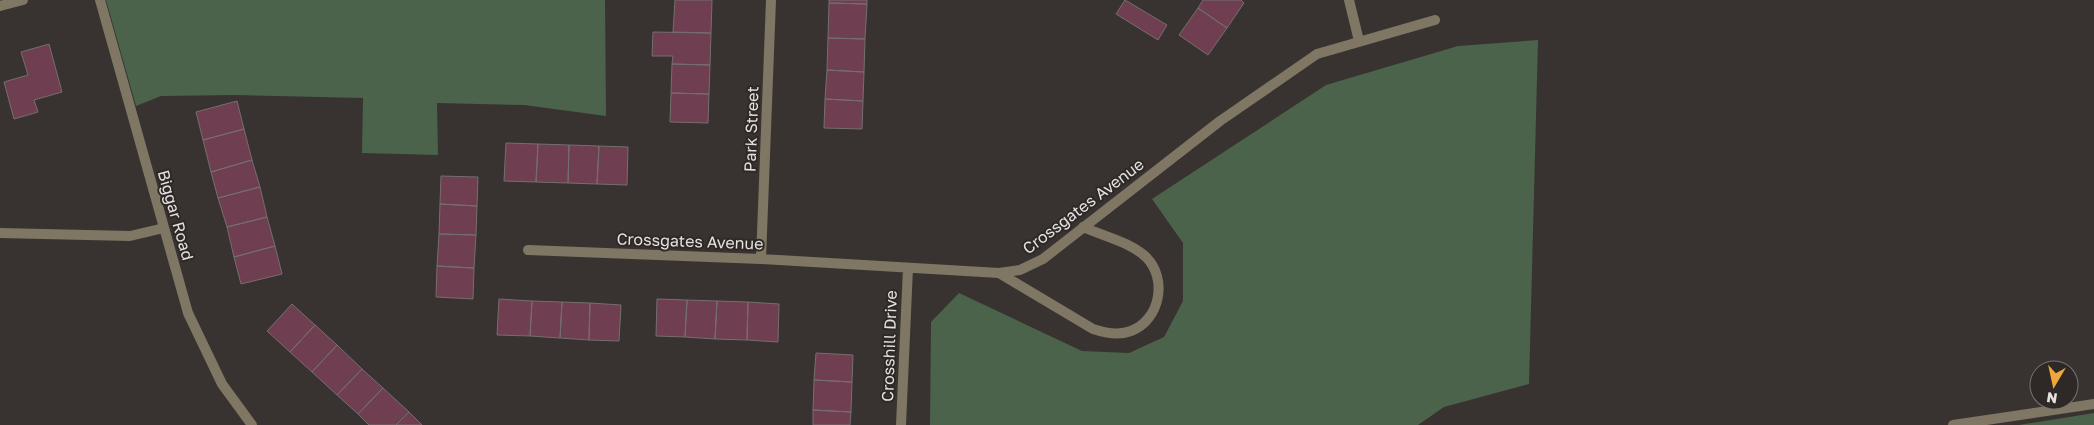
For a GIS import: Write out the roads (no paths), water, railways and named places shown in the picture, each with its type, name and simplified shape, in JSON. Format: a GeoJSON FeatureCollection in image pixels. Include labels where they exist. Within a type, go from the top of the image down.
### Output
{"type":"FeatureCollection","features":[{"type":"Feature","properties":{"kind":"street"},"geometry":{"type":"LineString","coordinates":[[0,6],[23,0]]}},
{"type":"Feature","properties":{"kind":"street","name":"Biggar Road"},"geometry":{"type":"LineString","coordinates":[[100,0],[188,313],[222,384],[252,425]]}},
{"type":"Feature","properties":{"kind":"street","name":"Park Street"},"geometry":{"type":"LineString","coordinates":[[761,259],[772,0]]}},
{"type":"Feature","properties":{"kind":"street"},"geometry":{"type":"LineString","coordinates":[[1350,0],[1359,41]]}},
{"type":"Feature","properties":{"kind":"street","name":"Crossgates Avenue"},"geometry":{"type":"LineString","coordinates":[[528,250],[761,259],[999,273],[1020,270],[1043,259],[1220,121],[1317,54],[1435,20]]}},
{"type":"Feature","properties":{"kind":"street"},"geometry":{"type":"LineString","coordinates":[[999,273],[1093,329],[1105,333],[1118,334],[1131,331],[1152,314],[1158,298],[1159,285],[1156,270],[1147,258],[1136,249],[1083,227]]}},
{"type":"Feature","properties":{"kind":"street"},"geometry":{"type":"LineString","coordinates":[[0,234],[130,236],[164,228]]}},
{"type":"Feature","properties":{"kind":"street","name":"Crosshill Drive"},"geometry":{"type":"LineString","coordinates":[[901,425],[908,268]]}},
{"type":"Feature","properties":{"kind":"street"},"geometry":{"type":"LineString","coordinates":[[1953,425],[2094,404]]}}]}
